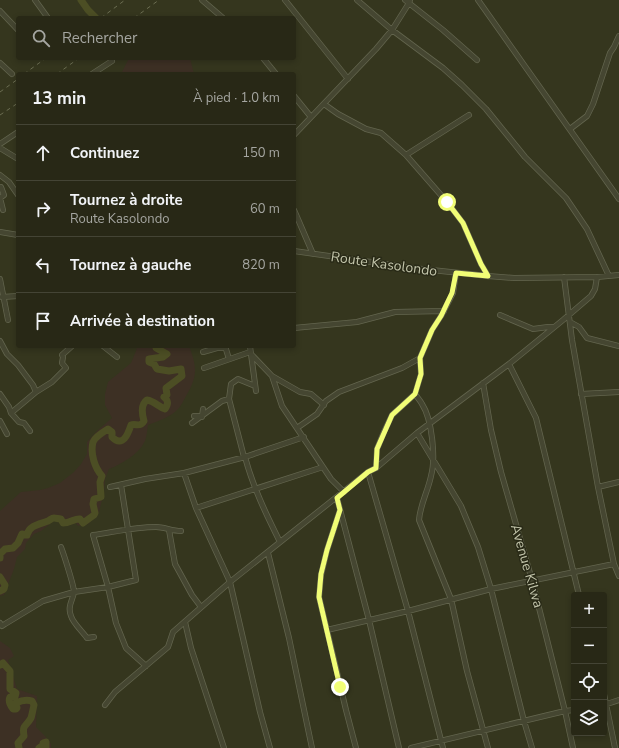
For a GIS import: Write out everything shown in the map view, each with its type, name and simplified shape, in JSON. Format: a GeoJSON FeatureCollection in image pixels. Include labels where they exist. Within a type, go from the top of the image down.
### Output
{"type":"FeatureCollection","features":[{"type":"Feature","properties":{"kind":"street"},"geometry":{"type":"LineString","coordinates":[[35,0],[47,16]]}},
{"type":"Feature","properties":{"kind":"street"},"geometry":{"type":"LineString","coordinates":[[202,0],[221,16]]}},
{"type":"Feature","properties":{"kind":"street"},"geometry":{"type":"LineString","coordinates":[[285,0],[348,79]]}},
{"type":"Feature","properties":{"kind":"street"},"geometry":{"type":"LineString","coordinates":[[357,0],[392,30],[443,68],[462,85],[530,162],[566,198],[587,229],[609,276]]}},
{"type":"Feature","properties":{"kind":"street"},"geometry":{"type":"LineString","coordinates":[[478,0],[619,199]]}},
{"type":"Feature","properties":{"kind":"street"},"geometry":{"type":"LineString","coordinates":[[296,133],[376,49],[392,30],[408,1],[477,60]]}},
{"type":"Feature","properties":{"kind":"street"},"geometry":{"type":"LineString","coordinates":[[0,12],[16,28]]}},
{"type":"Feature","properties":{"kind":"street"},"geometry":{"type":"LineString","coordinates":[[570,129],[586,116],[593,104],[610,53],[619,36]]}},
{"type":"Feature","properties":{"kind":"street"},"geometry":{"type":"LineString","coordinates":[[265,60],[274,72]]}},
{"type":"Feature","properties":{"kind":"street"},"geometry":{"type":"LineString","coordinates":[[95,72],[112,61]]}},
{"type":"Feature","properties":{"kind":"street"},"geometry":{"type":"LineString","coordinates":[[0,63],[12,74]]}},
{"type":"Feature","properties":{"kind":"street"},"geometry":{"type":"LineString","coordinates":[[296,98],[311,117]]}},
{"type":"Feature","properties":{"kind":"street"},"geometry":{"type":"LineString","coordinates":[[324,104],[361,127],[381,133],[406,155],[447,202],[463,223],[481,264],[488,276]]}},
{"type":"Feature","properties":{"kind":"street"},"geometry":{"type":"LineString","coordinates":[[406,155],[469,115]]}},
{"type":"Feature","properties":{"kind":"street"},"geometry":{"type":"LineString","coordinates":[[0,144],[16,133]]}},
{"type":"Feature","properties":{"kind":"street"},"geometry":{"type":"LineString","coordinates":[[0,148],[16,158]]}},
{"type":"Feature","properties":{"kind":"street"},"geometry":{"type":"LineString","coordinates":[[0,175],[9,182],[16,192]]}},
{"type":"Feature","properties":{"kind":"street"},"geometry":{"type":"LineString","coordinates":[[3,210],[0,198],[4,195],[0,187],[9,182]]}},
{"type":"Feature","properties":{"kind":"street"},"geometry":{"type":"LineString","coordinates":[[296,215],[313,254]]}},
{"type":"Feature","properties":{"kind":"street"},"geometry":{"type":"LineString","coordinates":[[0,232],[16,235]]}},
{"type":"Feature","properties":{"kind":"street","name":"Route Kasolondo"},"geometry":{"type":"LineString","coordinates":[[296,251],[456,273],[514,278],[597,277],[619,275]]}},
{"type":"Feature","properties":{"kind":"street"},"geometry":{"type":"LineString","coordinates":[[376,468],[377,449],[392,415],[415,394],[421,374],[420,358],[432,330],[444,311],[452,293],[456,273]]}},
{"type":"Feature","properties":{"kind":"street"},"geometry":{"type":"LineString","coordinates":[[564,277],[581,394],[598,487],[614,564],[619,576]]}},
{"type":"Feature","properties":{"kind":"street"},"geometry":{"type":"LineString","coordinates":[[105,705],[115,692],[168,647],[174,632],[201,607],[230,582],[368,472],[376,468],[417,433],[509,364],[554,327],[591,296],[595,289],[597,277]]}},
{"type":"Feature","properties":{"kind":"street"},"geometry":{"type":"LineString","coordinates":[[0,279],[2,297],[8,320]]}},
{"type":"Feature","properties":{"kind":"street"},"geometry":{"type":"LineString","coordinates":[[2,297],[16,296]]}},
{"type":"Feature","properties":{"kind":"street"},"geometry":{"type":"LineString","coordinates":[[296,328],[357,322],[395,312],[444,311]]}},
{"type":"Feature","properties":{"kind":"street"},"geometry":{"type":"LineString","coordinates":[[500,315],[533,329],[554,327]]}},
{"type":"Feature","properties":{"kind":"street"},"geometry":{"type":"LineString","coordinates":[[570,322],[579,327],[586,338],[619,346]]}},
{"type":"Feature","properties":{"kind":"street"},"geometry":{"type":"LineString","coordinates":[[0,341],[7,354],[30,380],[36,392]]}},
{"type":"Feature","properties":{"kind":"street"},"geometry":{"type":"LineString","coordinates":[[11,413],[36,392],[52,382],[66,368],[62,363],[62,355],[70,348]]}},
{"type":"Feature","properties":{"kind":"street"},"geometry":{"type":"LineString","coordinates":[[106,348],[117,357]]}},
{"type":"Feature","properties":{"kind":"street"},"geometry":{"type":"LineString","coordinates":[[203,352],[217,348]]}},
{"type":"Feature","properties":{"kind":"street"},"geometry":{"type":"LineString","coordinates":[[226,348],[229,359]]}},
{"type":"Feature","properties":{"kind":"street"},"geometry":{"type":"LineString","coordinates":[[250,348],[255,388],[238,379],[231,384],[229,400],[244,457],[255,489],[280,542]]}},
{"type":"Feature","properties":{"kind":"street"},"geometry":{"type":"LineString","coordinates":[[250,353],[272,376],[300,392],[311,394],[324,405]]}},
{"type":"Feature","properties":{"kind":"street"},"geometry":{"type":"LineString","coordinates":[[204,368],[250,353]]}},
{"type":"Feature","properties":{"kind":"street"},"geometry":{"type":"LineString","coordinates":[[298,428],[318,414],[326,401],[339,392],[402,368],[420,358]]}},
{"type":"Feature","properties":{"kind":"street"},"geometry":{"type":"LineString","coordinates":[[509,364],[536,418],[578,592]]}},
{"type":"Feature","properties":{"kind":"street"},"geometry":{"type":"LineString","coordinates":[[272,376],[282,406],[331,479],[344,492]]}},
{"type":"Feature","properties":{"kind":"street","name":"Avenue Kilwa"},"geometry":{"type":"LineString","coordinates":[[484,383],[490,430],[532,580],[573,748]]}},
{"type":"Feature","properties":{"kind":"street"},"geometry":{"type":"LineString","coordinates":[[581,394],[619,392]]}},
{"type":"Feature","properties":{"kind":"street"},"geometry":{"type":"LineString","coordinates":[[0,394],[9,407],[11,413],[19,422],[24,423],[30,432]]}},
{"type":"Feature","properties":{"kind":"street"},"geometry":{"type":"LineString","coordinates":[[415,394],[422,404],[429,424],[433,443],[432,476],[419,511],[419,520],[451,599],[467,671],[488,748]]}},
{"type":"Feature","properties":{"kind":"street"},"geometry":{"type":"LineString","coordinates":[[192,423],[222,402],[229,400]]}},
{"type":"Feature","properties":{"kind":"street"},"geometry":{"type":"LineString","coordinates":[[202,417],[203,409]]}},
{"type":"Feature","properties":{"kind":"street"},"geometry":{"type":"LineString","coordinates":[[194,416],[202,417]]}},
{"type":"Feature","properties":{"kind":"street"},"geometry":{"type":"LineString","coordinates":[[0,421],[7,434]]}},
{"type":"Feature","properties":{"kind":"street"},"geometry":{"type":"LineString","coordinates":[[417,433],[461,506],[478,547],[491,589],[532,748]]}},
{"type":"Feature","properties":{"kind":"street"},"geometry":{"type":"LineString","coordinates":[[110,487],[145,479],[184,473],[244,457],[304,437]]}},
{"type":"Feature","properties":{"kind":"street"},"geometry":{"type":"LineString","coordinates":[[196,508],[323,467]]}},
{"type":"Feature","properties":{"kind":"street"},"geometry":{"type":"LineString","coordinates":[[368,472],[408,611],[443,748]]}},
{"type":"Feature","properties":{"kind":"street"},"geometry":{"type":"LineString","coordinates":[[184,473],[196,508],[230,582],[260,712],[270,748]]}},
{"type":"Feature","properties":{"kind":"street"},"geometry":{"type":"LineString","coordinates":[[598,487],[619,482]]}},
{"type":"Feature","properties":{"kind":"street"},"geometry":{"type":"LineString","coordinates":[[0,623],[2,626],[6,624],[43,601],[74,592],[108,587],[136,580],[121,485]]}},
{"type":"Feature","properties":{"kind":"street"},"geometry":{"type":"LineString","coordinates":[[337,498],[369,620],[399,748]]}},
{"type":"Feature","properties":{"kind":"street"},"geometry":{"type":"LineString","coordinates":[[340,510],[321,574],[319,597],[356,748]]}},
{"type":"Feature","properties":{"kind":"street"},"geometry":{"type":"LineString","coordinates":[[146,666],[126,648],[116,623],[108,587],[93,535],[128,529],[158,527],[181,531]]}},
{"type":"Feature","properties":{"kind":"street"},"geometry":{"type":"LineString","coordinates":[[169,530],[175,564],[192,595],[201,607]]}},
{"type":"Feature","properties":{"kind":"street"},"geometry":{"type":"LineString","coordinates":[[61,547],[74,592],[71,600],[70,615],[75,624],[87,638],[94,637]]}},
{"type":"Feature","properties":{"kind":"street"},"geometry":{"type":"LineString","coordinates":[[268,553],[312,748]]}},
{"type":"Feature","properties":{"kind":"street"},"geometry":{"type":"LineString","coordinates":[[327,630],[408,611],[491,589],[614,564]]}},
{"type":"Feature","properties":{"kind":"street"},"geometry":{"type":"LineString","coordinates":[[185,622],[224,748]]}},
{"type":"Feature","properties":{"kind":"street"},"geometry":{"type":"LineString","coordinates":[[607,703],[619,700]]}},
{"type":"Feature","properties":{"kind":"street"},"geometry":{"type":"LineString","coordinates":[[411,748],[571,710]]}},
{"type":"Feature","properties":{"kind":"street"},"geometry":{"type":"LineString","coordinates":[[607,713],[615,748]]}},
{"type":"Feature","properties":{"kind":"shaded area"},"geometry":{"type":"Polygon","coordinates":[[[128,60],[190,60],[194,72],[122,72],[128,60]]]}},
{"type":"Feature","properties":{"kind":"shaded area"},"geometry":{"type":"Polygon","coordinates":[[[137,348],[190,348],[195,366],[193,383],[190,389],[175,412],[148,425],[145,441],[139,450],[125,461],[109,469],[105,479],[104,493],[98,515],[88,524],[78,526],[76,523],[70,525],[60,524],[55,520],[41,531],[34,534],[26,543],[25,549],[17,557],[4,595],[0,596],[0,511],[21,492],[40,490],[60,483],[74,472],[81,464],[87,454],[87,442],[112,418],[105,405],[105,394],[108,382],[131,363],[137,348]]]}},
{"type":"Feature","properties":{"kind":"shaded area"},"geometry":{"type":"Polygon","coordinates":[[[0,641],[10,648],[14,656],[8,660],[17,689],[37,696],[36,727],[51,744],[51,748],[0,748],[0,641]]]}},
{"type":"Feature","properties":{"kind":"waterway"},"geometry":{"type":"LineString","coordinates":[[81,0],[94,16]]}},
{"type":"Feature","properties":{"kind":"waterway"},"geometry":{"type":"LineString","coordinates":[[0,558],[0,554],[5,549],[13,548],[18,543],[22,534],[27,535],[30,529],[36,525],[54,518],[61,519],[63,523],[80,519],[83,523],[94,515],[94,499],[101,497],[100,482],[102,476],[95,465],[92,451],[94,440],[108,429],[112,432],[112,437],[119,441],[122,440],[127,436],[131,425],[139,425],[144,421],[142,412],[144,404],[147,400],[165,409],[168,403],[164,397],[167,395],[166,388],[182,376],[181,369],[169,371],[157,369],[154,364],[149,362],[149,359],[163,357],[167,354],[156,348]]}},
{"type":"Feature","properties":{"kind":"waterway"},"geometry":{"type":"LineString","coordinates":[[0,577],[5,585],[4,589],[0,591]]}},
{"type":"Feature","properties":{"kind":"waterway"},"geometry":{"type":"LineString","coordinates":[[0,665],[3,663],[10,671],[10,689],[16,693],[15,697],[9,698],[13,709],[17,708],[16,703],[24,700],[32,701],[34,705],[31,718],[24,727],[24,736],[18,743],[19,748]]}},
{"type":"Feature","properties":{"kind":"waterway"},"geometry":{"type":"LineString","coordinates":[[39,748],[46,742],[46,748]]}},
{"type":"Feature","properties":{"kind":"railway"},"geometry":{"type":"LineString","coordinates":[[104,16],[125,0]]}},
{"type":"Feature","properties":{"kind":"railway"},"geometry":{"type":"LineString","coordinates":[[137,16],[159,0]]}},
{"type":"Feature","properties":{"kind":"railway"},"geometry":{"type":"LineString","coordinates":[[27,72],[43,60]]}},
{"type":"Feature","properties":{"kind":"railway"},"geometry":{"type":"LineString","coordinates":[[60,72],[76,60]]}},
{"type":"Feature","properties":{"kind":"railway"},"geometry":{"type":"LineString","coordinates":[[0,92],[16,80]]}},
{"type":"Feature","properties":{"kind":"railway"},"geometry":{"type":"LineString","coordinates":[[0,115],[16,104]]}},
{"type":"Feature","properties":{"kind":"route"},"geometry":{"type":"LineString","coordinates":[[340,687],[319,597],[321,574],[340,510],[337,498],[368,472],[376,468],[377,449],[392,415],[408,398],[415,394],[421,374],[420,358],[432,330],[441,316],[452,293],[456,273],[488,276],[481,264],[463,223],[447,202]]}}]}
